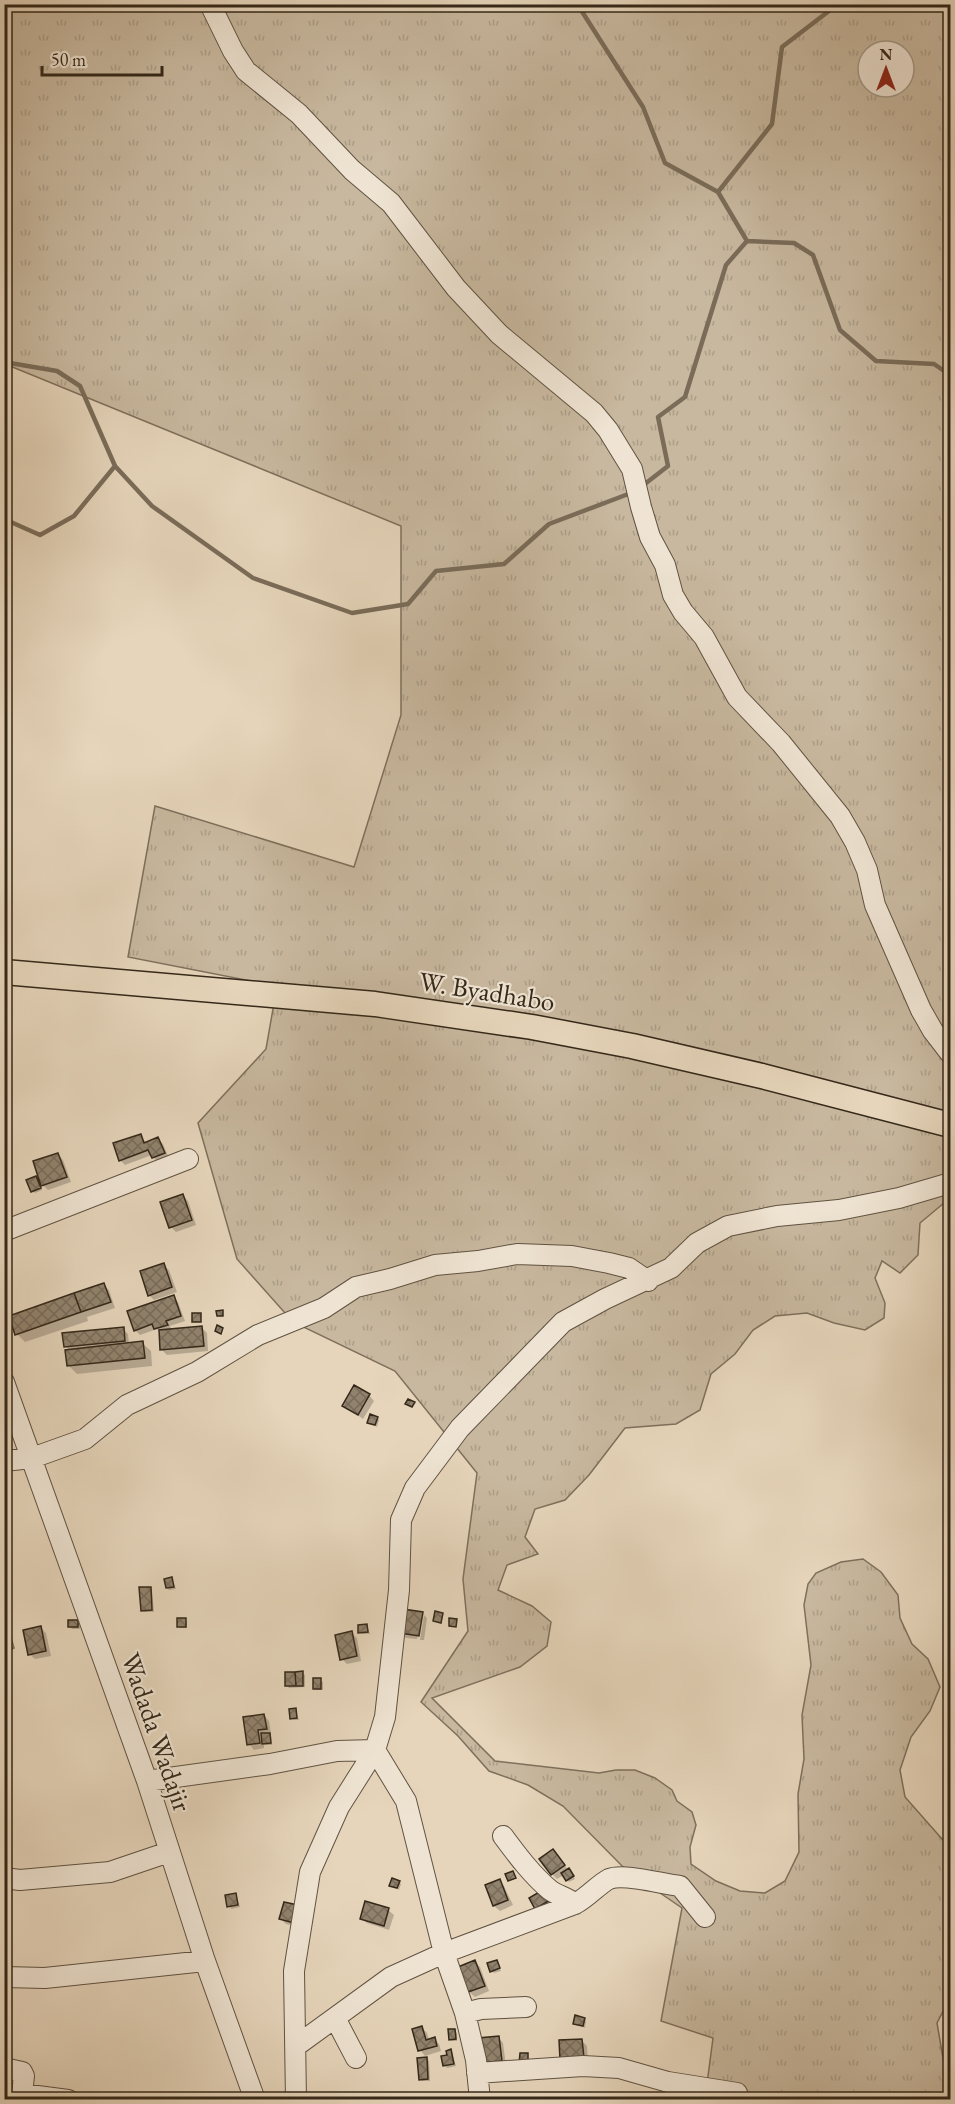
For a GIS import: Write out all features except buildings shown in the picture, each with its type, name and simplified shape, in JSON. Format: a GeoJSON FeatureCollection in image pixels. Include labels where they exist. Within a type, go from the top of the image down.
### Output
{"type":"FeatureCollection","features":[{"type":"Feature","properties":{"kind":"main road","name":"W. Byadhabo"},"geometry":{"type":"LineString","coordinates":[[4,972],[375,1004],[531,1027],[665,1053],[951,1125]]}},
{"type":"Feature","properties":{"kind":"street"},"geometry":{"type":"LineString","coordinates":[[210,4],[233,51],[246,71],[299,114],[352,170],[391,203],[450,280],[499,334],[594,413],[608,430],[632,470],[647,527],[664,565],[673,595],[683,612],[704,637],[737,696],[780,743],[840,816],[867,870],[875,904],[921,1010],[933,1031],[951,1053]]}},
{"type":"Feature","properties":{"kind":"street"},"geometry":{"type":"LineString","coordinates":[[4,1231],[188,1158]]}},
{"type":"Feature","properties":{"kind":"street"},"geometry":{"type":"LineString","coordinates":[[296,2100],[294,1971],[310,1872],[339,1807],[375,1750],[385,1717],[399,1590],[401,1520],[415,1488],[460,1428],[562,1322],[671,1268],[697,1243],[728,1226],[777,1216],[839,1210],[899,1198],[951,1183]]}},
{"type":"Feature","properties":{"kind":"street"},"geometry":{"type":"LineString","coordinates":[[4,1461],[32,1458],[85,1439],[127,1405],[197,1372],[258,1335],[324,1308],[356,1287],[435,1265],[517,1254],[572,1256],[609,1263],[629,1268],[648,1281]]}},
{"type":"Feature","properties":{"kind":"street","name":"Wadada Wadajir"},"geometry":{"type":"LineString","coordinates":[[4,1382],[147,1781],[205,1960],[255,2100]]}},
{"type":"Feature","properties":{"kind":"street"},"geometry":{"type":"LineString","coordinates":[[147,1781],[270,1764],[337,1751],[375,1750]]}},
{"type":"Feature","properties":{"kind":"street"},"geometry":{"type":"LineString","coordinates":[[375,1750],[406,1801],[444,1953],[465,2013],[476,2060],[480,2100]]}},
{"type":"Feature","properties":{"kind":"street"},"geometry":{"type":"LineString","coordinates":[[503,1836],[519,1858],[552,1892],[567,1897],[575,1904]]}},
{"type":"Feature","properties":{"kind":"street"},"geometry":{"type":"LineString","coordinates":[[4,1878],[20,1880],[110,1872],[169,1852]]}},
{"type":"Feature","properties":{"kind":"street"},"geometry":{"type":"LineString","coordinates":[[296,2046],[391,1977],[444,1953],[575,1904],[609,1879],[621,1877],[680,1886],[705,1917]]}},
{"type":"Feature","properties":{"kind":"street"},"geometry":{"type":"LineString","coordinates":[[4,1977],[45,1978],[205,1960]]}},
{"type":"Feature","properties":{"kind":"street"},"geometry":{"type":"LineString","coordinates":[[465,2013],[481,2008],[526,2007]]}},
{"type":"Feature","properties":{"kind":"street"},"geometry":{"type":"LineString","coordinates":[[335,2018],[356,2058]]}},
{"type":"Feature","properties":{"kind":"street"},"geometry":{"type":"LineString","coordinates":[[477,2073],[583,2066],[619,2068],[668,2082],[737,2093]]}},
{"type":"Feature","properties":{"kind":"street"},"geometry":{"type":"LineString","coordinates":[[4,2068],[22,2072],[24,2076],[21,2097],[68,2100]]}},
{"type":"Feature","properties":{"kind":"green space"},"geometry":{"type":"Polygon","coordinates":[[[4,5],[950,5],[950,1198],[920,1223],[918,1255],[900,1273],[882,1261],[875,1278],[885,1303],[884,1318],[865,1330],[834,1323],[807,1313],[775,1316],[753,1330],[735,1354],[711,1374],[700,1410],[676,1424],[625,1428],[589,1475],[565,1500],[535,1509],[525,1537],[538,1554],[507,1565],[498,1590],[532,1606],[551,1622],[547,1646],[520,1667],[432,1698],[495,1761],[599,1773],[635,1770],[655,1778],[672,1790],[677,1801],[692,1812],[696,1825],[690,1847],[691,1864],[716,1881],[740,1891],[765,1893],[785,1881],[799,1852],[798,1794],[804,1759],[802,1715],[811,1665],[804,1605],[808,1584],[816,1573],[841,1562],[863,1559],[881,1572],[898,1595],[900,1618],[912,1644],[928,1659],[940,1687],[930,1711],[911,1737],[900,1770],[905,1797],[950,1848],[950,1998],[937,2023],[950,2099],[705,2099],[713,2038],[661,2021],[682,1908],[625,1869],[563,1806],[528,1785],[489,1771],[458,1736],[421,1702],[468,1631],[463,1579],[477,1473],[395,1371],[293,1322],[237,1259],[198,1123],[266,1049],[277,986],[128,957],[155,806],[354,867],[401,715],[401,526],[5,364],[4,5]]]}},
{"type":"Feature","properties":{"kind":"green space"},"geometry":{"type":"Polygon","coordinates":[[[4,1612],[14,1648],[5,1652],[4,1652],[4,1612]]]}},
{"type":"Feature","properties":{"kind":"waterway"},"geometry":{"type":"LineString","coordinates":[[581,4],[581,10],[643,107],[665,163],[718,192],[747,241],[794,243],[813,255],[840,330],[876,361],[934,364],[950,375]]}},
{"type":"Feature","properties":{"kind":"waterway"},"geometry":{"type":"LineString","coordinates":[[718,192],[772,124],[782,47],[838,4]]}},
{"type":"Feature","properties":{"kind":"waterway"},"geometry":{"type":"LineString","coordinates":[[641,487],[668,466],[658,417],[685,397],[726,265],[747,241]]}},
{"type":"Feature","properties":{"kind":"waterway"},"geometry":{"type":"LineString","coordinates":[[4,362],[57,371],[80,386],[115,466],[152,506],[253,578],[352,613],[408,604],[436,571],[504,564],[549,524],[631,493]]}},
{"type":"Feature","properties":{"kind":"waterway"},"geometry":{"type":"LineString","coordinates":[[4,519],[40,535],[74,516],[115,466]]}}]}
